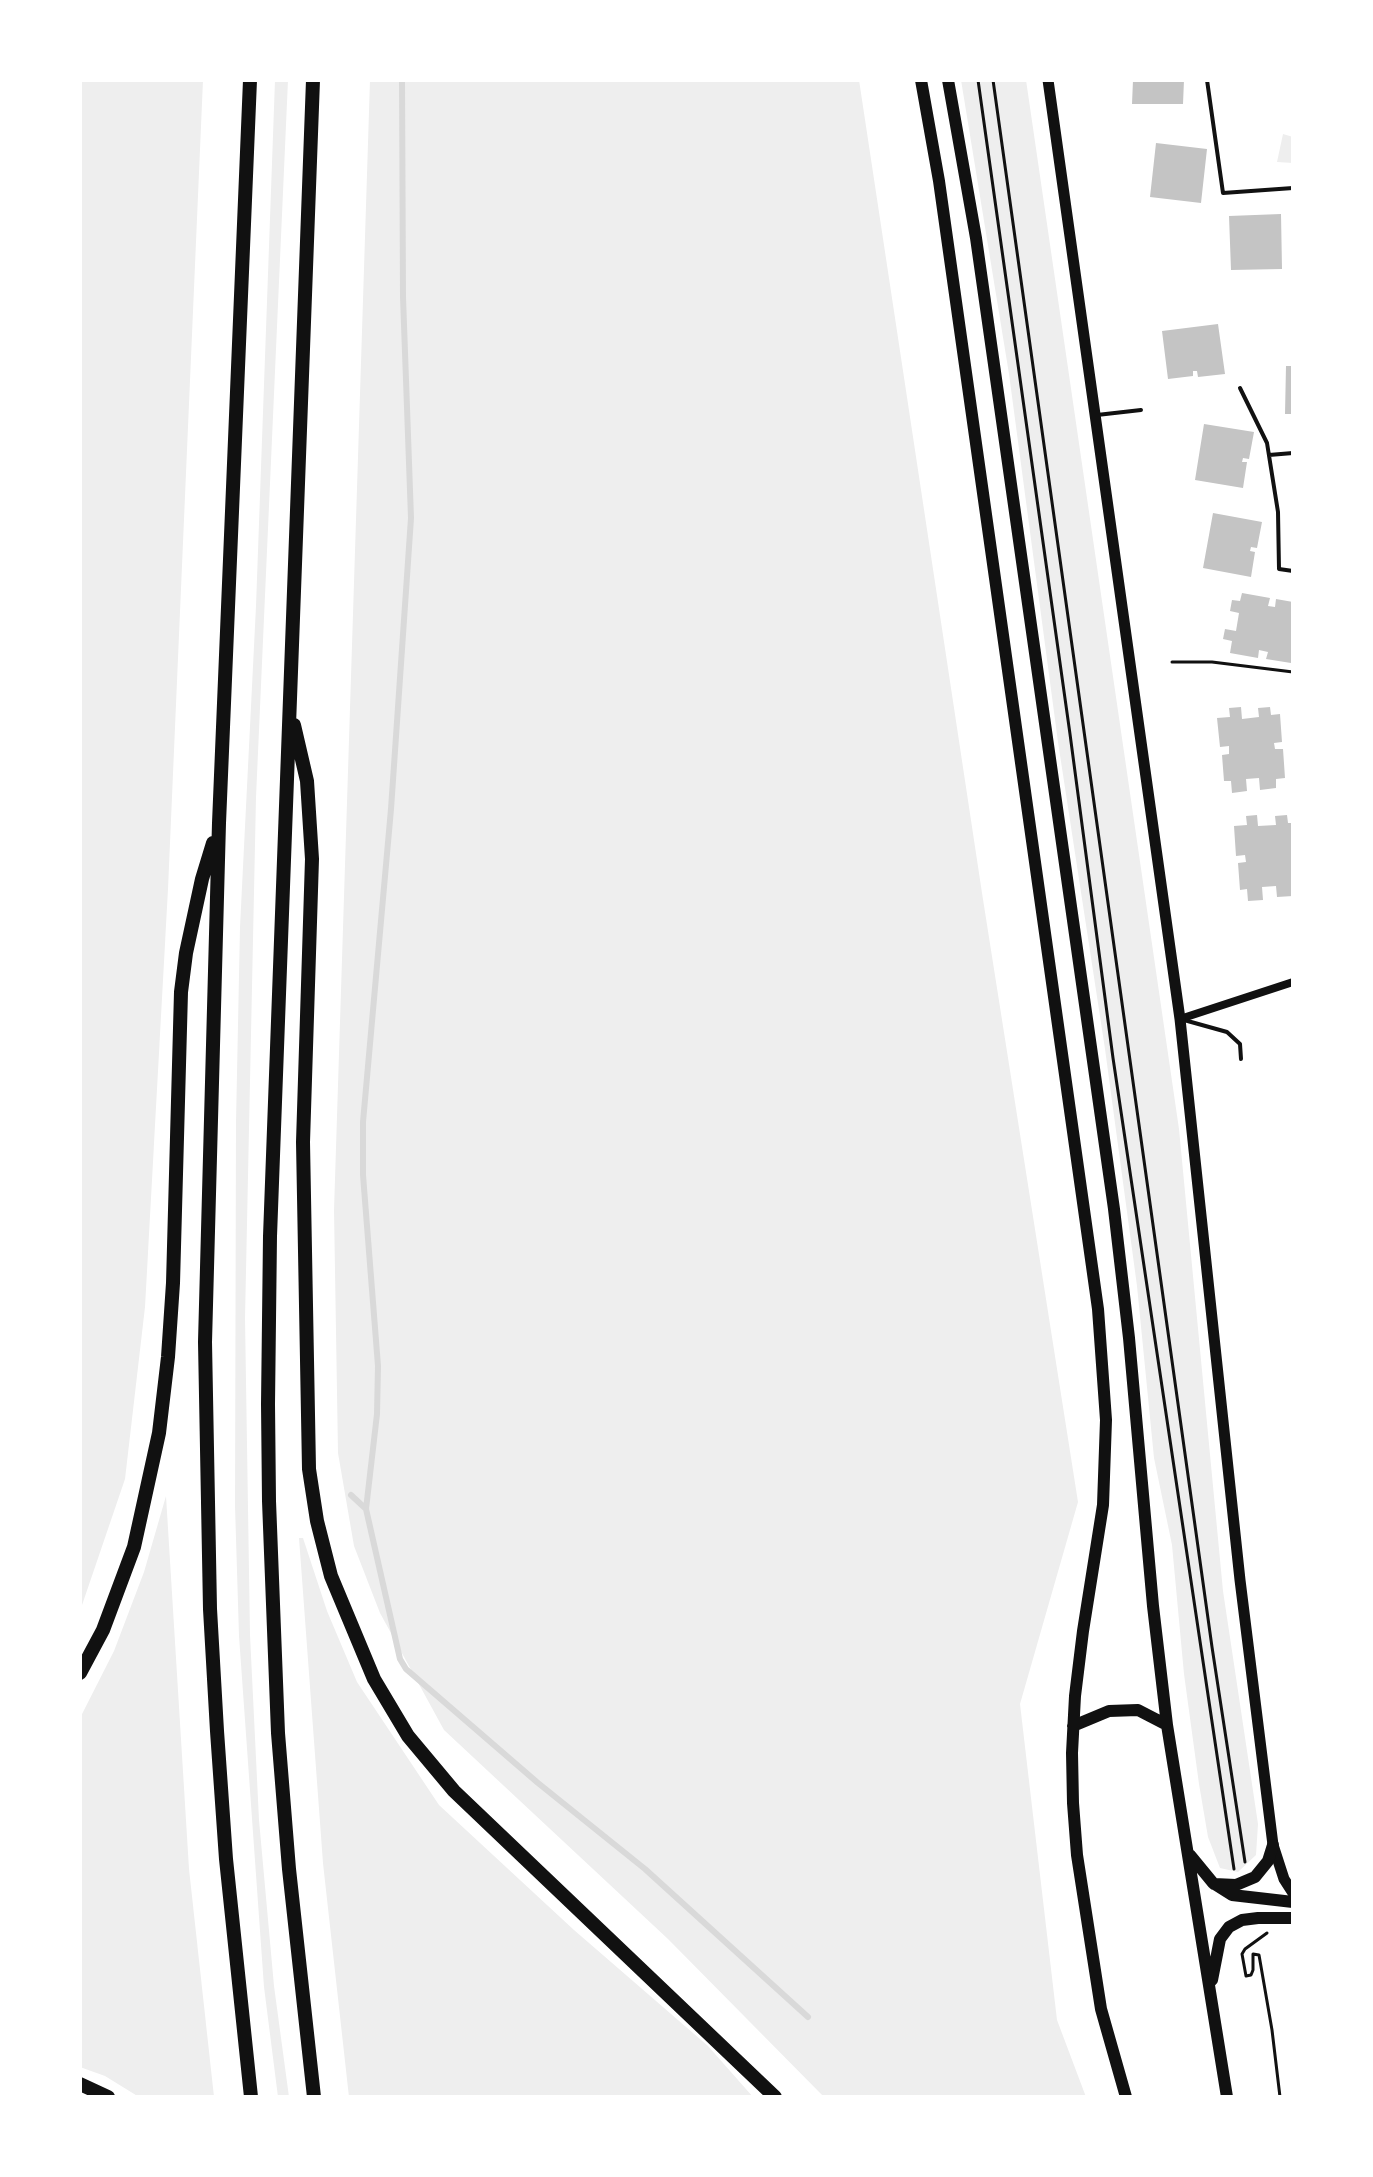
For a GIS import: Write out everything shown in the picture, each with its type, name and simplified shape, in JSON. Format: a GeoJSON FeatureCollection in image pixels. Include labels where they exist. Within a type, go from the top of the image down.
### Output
{"type":"FeatureCollection","features":[{"type":"Feature","properties":{"kind":"highway"},"geometry":{"type":"LineString","coordinates":[[250,80],[219,823],[205,1342],[210,1609],[226,1859],[251,2097]]}},
{"type":"Feature","properties":{"kind":"highway"},"geometry":{"type":"LineString","coordinates":[[313,80],[270,1236],[269,1501],[278,1733],[289,1869],[314,2097]]}},
{"type":"Feature","properties":{"kind":"highway"},"geometry":{"type":"LineString","coordinates":[[289,704],[307,781],[312,859],[303,1142],[309,1469],[317,1521],[331,1576],[374,1679],[408,1736],[454,1791],[775,2097]]}},
{"type":"Feature","properties":{"kind":"highway"},"geometry":{"type":"LineString","coordinates":[[80,1673],[103,1630],[134,1547],[159,1433],[173,1283],[181,992],[202,879],[219,823]]}},
{"type":"Feature","properties":{"kind":"highway"},"geometry":{"type":"LineString","coordinates":[[80,2084],[108,2097]]}},
{"type":"Feature","properties":{"kind":"main road"},"geometry":{"type":"LineString","coordinates":[[921,80],[939,181],[1099,1324],[1106,1420],[1103,1505],[1083,1631],[1073,1726],[1072,1790],[1077,1855],[1101,2009],[1126,2097]]}},
{"type":"Feature","properties":{"kind":"main road"},"geometry":{"type":"LineString","coordinates":[[948,80],[976,238],[1114,1209],[1167,1725],[1226,2097]]}},
{"type":"Feature","properties":{"kind":"main road"},"geometry":{"type":"LineString","coordinates":[[1048,80],[1180,1019],[1196,1145],[1240,1580],[1273,1845],[1284,1879],[1293,1893]]}},
{"type":"Feature","properties":{"kind":"main road"},"geometry":{"type":"LineString","coordinates":[[1073,1726],[1109,1711],[1138,1710],[1167,1725]]}},
{"type":"Feature","properties":{"kind":"main road"},"geometry":{"type":"LineString","coordinates":[[1213,1883],[1242,1883],[1260,1873],[1273,1845]]}},
{"type":"Feature","properties":{"kind":"main road"},"geometry":{"type":"LineString","coordinates":[[1188,1853],[1213,1883],[1232,1895],[1293,1902]]}},
{"type":"Feature","properties":{"kind":"main road"},"geometry":{"type":"LineString","coordinates":[[1210,1991],[1220,1939],[1229,1927],[1242,1920],[1293,1918]]}},
{"type":"Feature","properties":{"kind":"street"},"geometry":{"type":"LineString","coordinates":[[1180,1019],[1293,982]]}},
{"type":"Feature","properties":{"kind":"lane"},"geometry":{"type":"LineString","coordinates":[[1207,80],[1223,193],[1293,188]]}},
{"type":"Feature","properties":{"kind":"lane"},"geometry":{"type":"LineString","coordinates":[[1240,388],[1267,443],[1278,512],[1279,569],[1293,571]]}},
{"type":"Feature","properties":{"kind":"lane"},"geometry":{"type":"LineString","coordinates":[[1094,415],[1141,410]]}},
{"type":"Feature","properties":{"kind":"lane"},"geometry":{"type":"LineString","coordinates":[[1269,455],[1293,453]]}},
{"type":"Feature","properties":{"kind":"lane"},"geometry":{"type":"LineString","coordinates":[[1180,1019],[1227,1032],[1240,1044],[1241,1059]]}},
{"type":"Feature","properties":{"kind":"path"},"geometry":{"type":"LineString","coordinates":[[978,80],[1113,1058],[1242,1883]]}},
{"type":"Feature","properties":{"kind":"path"},"geometry":{"type":"LineString","coordinates":[[993,80],[1242,1883]]}},
{"type":"Feature","properties":{"kind":"path"},"geometry":{"type":"LineString","coordinates":[[1172,662],[1212,662],[1293,672]]}},
{"type":"Feature","properties":{"kind":"path"},"geometry":{"type":"LineString","coordinates":[[1270,1917],[1270,1931],[1242,1954],[1246,1976],[1251,1975],[1253,1970],[1253,1954],[1259,1955],[1280,2097]]}},
{"type":"Feature","properties":{"kind":"shaded area"},"geometry":{"type":"Polygon","coordinates":[[[80,80],[203,80],[168,889],[145,1307],[125,1479],[80,1611],[80,80]]]}},
{"type":"Feature","properties":{"kind":"shaded area"},"geometry":{"type":"Polygon","coordinates":[[[275,80],[288,80],[256,797],[245,1318],[250,1635],[259,1820],[274,1986],[289,2097],[278,2097],[264,1987],[239,1636],[235,1506],[240,927],[256,606],[275,80]]]}},
{"type":"Feature","properties":{"kind":"shaded area"},"geometry":{"type":"Polygon","coordinates":[[[370,80],[859,80],[1078,1502],[1020,1704],[1057,2020],[1086,2097],[824,2097],[668,1939],[444,1730],[380,1613],[354,1546],[338,1453],[334,1210],[370,80]]]}},
{"type":"Feature","properties":{"kind":"shaded area"},"geometry":{"type":"Polygon","coordinates":[[[961,80],[1026,80],[1179,1129],[1223,1591],[1258,1824],[1256,1855],[1238,1872],[1220,1868],[1208,1837],[1199,1784],[1184,1674],[1172,1545],[1154,1458],[1137,1286],[1105,1049],[1058,742],[1009,374],[961,80]]]}},
{"type":"Feature","properties":{"kind":"shaded area"},"geometry":{"type":"Polygon","coordinates":[[[1283,134],[1293,137],[1293,163],[1277,162],[1283,134]]]}},
{"type":"Feature","properties":{"kind":"shaded area"},"geometry":{"type":"Polygon","coordinates":[[[166,1496],[189,1869],[214,2097],[139,2097],[105,2076],[80,2067],[80,1718],[114,1651],[144,1572],[166,1496]]]}},
{"type":"Feature","properties":{"kind":"shaded area"},"geometry":{"type":"Polygon","coordinates":[[[299,1538],[303,1538],[327,1611],[357,1682],[439,1805],[574,1930],[708,2046],[753,2097],[349,2097],[323,1863],[299,1538]]]}},
{"type":"Feature","properties":{"kind":"building"},"geometry":{"type":"Polygon","coordinates":[[[1133,80],[1184,80],[1183,104],[1132,104],[1133,80]]]}},
{"type":"Feature","properties":{"kind":"building"},"geometry":{"type":"Polygon","coordinates":[[[1156,143],[1207,149],[1201,203],[1150,197],[1156,143]]]}},
{"type":"Feature","properties":{"kind":"building"},"geometry":{"type":"Polygon","coordinates":[[[1281,214],[1282,269],[1231,270],[1229,216],[1281,214]]]}},
{"type":"Feature","properties":{"kind":"building"},"geometry":{"type":"Polygon","coordinates":[[[1218,324],[1225,374],[1198,377],[1197,371],[1193,371],[1193,376],[1168,379],[1162,331],[1218,324]]]}},
{"type":"Feature","properties":{"kind":"building"},"geometry":{"type":"Polygon","coordinates":[[[1286,366],[1293,366],[1293,414],[1285,414],[1286,366]]]}},
{"type":"Feature","properties":{"kind":"building"},"geometry":{"type":"Polygon","coordinates":[[[1204,424],[1254,432],[1249,459],[1243,458],[1242,462],[1247,462],[1243,488],[1195,480],[1204,424]]]}},
{"type":"Feature","properties":{"kind":"building"},"geometry":{"type":"Polygon","coordinates":[[[1213,513],[1262,522],[1257,548],[1251,547],[1250,551],[1255,552],[1251,577],[1203,568],[1213,513]]]}},
{"type":"Feature","properties":{"kind":"building"},"geometry":{"type":"Polygon","coordinates":[[[1242,593],[1270,598],[1268,606],[1275,607],[1276,599],[1293,602],[1291,663],[1266,659],[1268,652],[1259,650],[1258,658],[1230,653],[1232,641],[1223,639],[1225,629],[1236,631],[1239,613],[1230,611],[1232,600],[1240,601],[1242,593]]]}},
{"type":"Feature","properties":{"kind":"building"},"geometry":{"type":"Polygon","coordinates":[[[1241,707],[1242,719],[1259,717],[1258,708],[1270,707],[1271,715],[1280,714],[1282,742],[1274,743],[1275,749],[1283,749],[1285,778],[1276,779],[1276,788],[1260,790],[1259,778],[1246,779],[1247,791],[1232,793],[1231,781],[1224,781],[1222,755],[1229,754],[1229,746],[1220,747],[1217,718],[1230,717],[1229,708],[1241,707]]]}},
{"type":"Feature","properties":{"kind":"building"},"geometry":{"type":"Polygon","coordinates":[[[1257,815],[1258,826],[1276,825],[1275,816],[1287,815],[1288,823],[1293,823],[1293,896],[1277,897],[1276,886],[1262,887],[1263,900],[1248,901],[1247,889],[1240,890],[1238,863],[1246,862],[1245,855],[1236,856],[1234,826],[1247,825],[1246,816],[1257,815]]]}},
{"type":"Feature","properties":{"kind":"waterway"},"geometry":{"type":"LineString","coordinates":[[402,80],[403,297],[411,518],[391,809],[363,1122],[363,1175],[378,1366],[377,1414],[366,1509],[400,1659],[406,1669],[538,1783],[645,1869],[808,2017]]}},
{"type":"Feature","properties":{"kind":"waterway"},"geometry":{"type":"LineString","coordinates":[[351,1495],[366,1509]]}}]}
